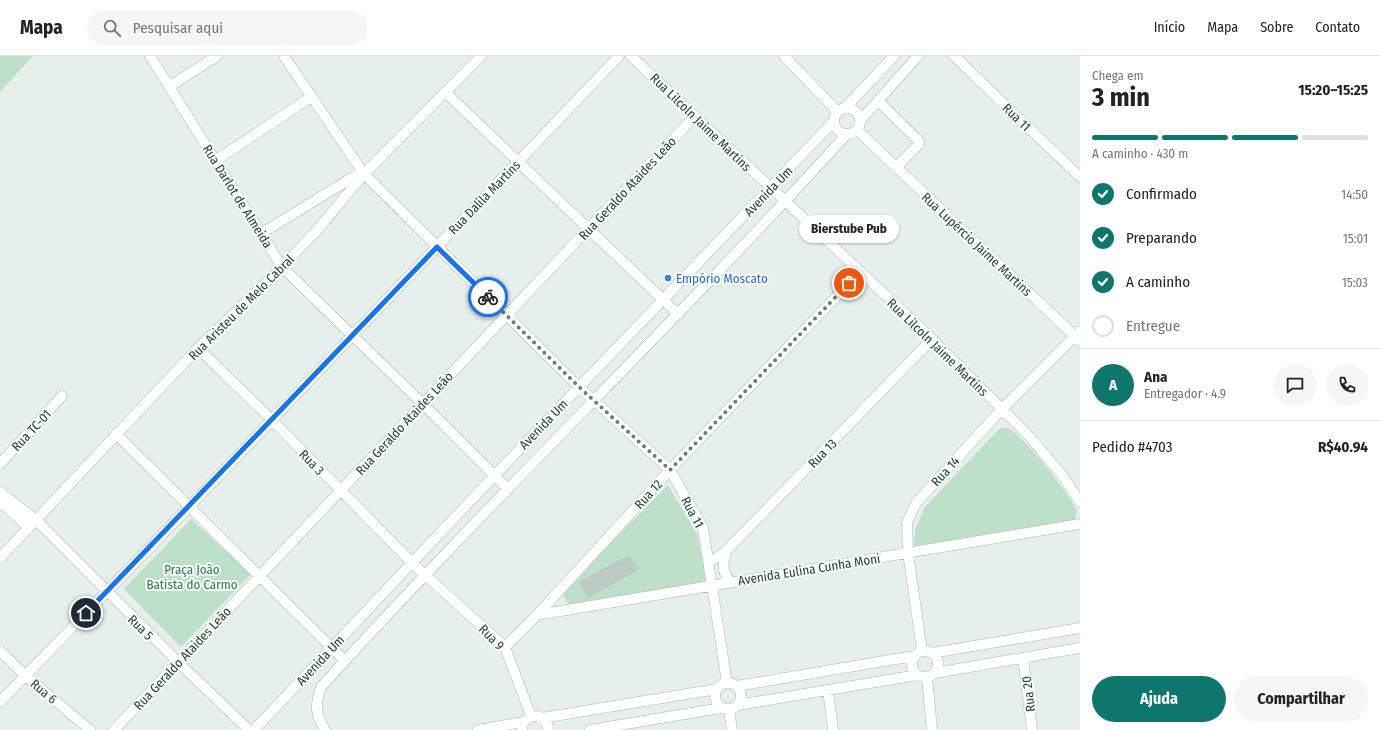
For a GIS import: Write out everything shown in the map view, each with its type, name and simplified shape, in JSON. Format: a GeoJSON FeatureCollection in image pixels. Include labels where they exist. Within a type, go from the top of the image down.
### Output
{"type":"FeatureCollection","features":[{"type":"Feature","properties":{"kind":"street","name":"Rua Darlot de Almeida"},"geometry":{"type":"LineString","coordinates":[[150,56],[282,267],[423,404],[508,490]]}},
{"type":"Feature","properties":{"kind":"street"},"geometry":{"type":"LineString","coordinates":[[170,86],[217,56]]}},
{"type":"Feature","properties":{"kind":"street","name":"Rua 11"},"geometry":{"type":"LineString","coordinates":[[284,56],[364,174],[579,387],[670,470],[702,528],[711,586],[732,684],[742,694],[729,707]]}},
{"type":"Feature","properties":{"kind":"street","name":"Rua Aristeu de Melo Cabral"},"geometry":{"type":"LineString","coordinates":[[0,558],[198,348],[282,267],[319,228],[364,174],[481,56]]}},
{"type":"Feature","properties":{"kind":"street","name":"Rua Dalila Martins"},"geometry":{"type":"LineString","coordinates":[[0,702],[190,506],[619,56]]}},
{"type":"Feature","properties":{"kind":"street","name":"Rua Lilcoln Jaime Martins"},"geometry":{"type":"LineString","coordinates":[[631,56],[932,340],[1002,409],[1029,436],[1062,474],[1080,502]]}},
{"type":"Feature","properties":{"kind":"street"},"geometry":{"type":"LineString","coordinates":[[784,56],[839,114]]}},
{"type":"Feature","properties":{"kind":"street","name":"Avenida Um"},"geometry":{"type":"LineString","coordinates":[[254,730],[894,56]]}},
{"type":"Feature","properties":{"kind":"street"},"geometry":{"type":"LineString","coordinates":[[839,114],[837,130],[846,135],[857,130],[861,124],[861,120],[918,56]]}},
{"type":"Feature","properties":{"kind":"street","name":"Rua 11"},"geometry":{"type":"LineString","coordinates":[[954,56],[1080,177]]}},
{"type":"Feature","properties":{"kind":"street"},"geometry":{"type":"LineString","coordinates":[[446,93],[678,314]]}},
{"type":"Feature","properties":{"kind":"street"},"geometry":{"type":"LineString","coordinates":[[215,161],[311,97]]}},
{"type":"Feature","properties":{"kind":"street"},"geometry":{"type":"LineString","coordinates":[[878,101],[919,141],[918,145],[896,167]]}},
{"type":"Feature","properties":{"kind":"street"},"geometry":{"type":"LineString","coordinates":[[839,114],[856,111],[861,120]]}},
{"type":"Feature","properties":{"kind":"street","name":"Rua Geraldo Ataides Leão"},"geometry":{"type":"LineString","coordinates":[[114,730],[695,116]]}},
{"type":"Feature","properties":{"kind":"street","name":"Rua Lupércio Jaime Martins"},"geometry":{"type":"LineString","coordinates":[[857,130],[1078,336]]}},
{"type":"Feature","properties":{"kind":"street","name":"Avenida Um"},"geometry":{"type":"LineString","coordinates":[[325,730],[318,719],[318,697],[321,687],[593,400],[678,314],[846,135]]}},
{"type":"Feature","properties":{"kind":"street"},"geometry":{"type":"LineString","coordinates":[[262,233],[353,177],[364,174]]}},
{"type":"Feature","properties":{"kind":"street","name":"Rua 12"},"geometry":{"type":"LineString","coordinates":[[505,647],[537,615],[670,470],[860,272]]}},
{"type":"Feature","properties":{"kind":"street","name":"Rua 14"},"geometry":{"type":"LineString","coordinates":[[923,653],[908,553],[907,523],[916,503],[1002,409],[1078,336]]}},
{"type":"Feature","properties":{"kind":"street","name":"Rua 13"},"geometry":{"type":"LineString","coordinates":[[708,563],[726,551],[932,340]]}},
{"type":"Feature","properties":{"kind":"street","name":"Rua 3"},"geometry":{"type":"LineString","coordinates":[[198,348],[272,420],[412,563],[427,575]]}},
{"type":"Feature","properties":{"kind":"street","name":"Rua TC-01"},"geometry":{"type":"LineString","coordinates":[[0,464],[62,396]]}},
{"type":"Feature","properties":{"kind":"street"},"geometry":{"type":"LineString","coordinates":[[116,434],[345,661]]}},
{"type":"Feature","properties":{"kind":"street"},"geometry":{"type":"LineString","coordinates":[[0,492],[32,524]]}},
{"type":"Feature","properties":{"kind":"street"},"geometry":{"type":"LineString","coordinates":[[0,503],[32,524]]}},
{"type":"Feature","properties":{"kind":"street","name":"Rua 5"},"geometry":{"type":"LineString","coordinates":[[32,524],[106,592],[249,730]]}},
{"type":"Feature","properties":{"kind":"street","name":"Avenida Eulina Cunha Moni"},"geometry":{"type":"LineString","coordinates":[[537,615],[1080,524]]}},
{"type":"Feature","properties":{"kind":"street"},"geometry":{"type":"LineString","coordinates":[[726,551],[723,564],[724,574],[731,582]]}},
{"type":"Feature","properties":{"kind":"street","name":"Rua 9"},"geometry":{"type":"LineString","coordinates":[[427,575],[505,647],[526,723]]}},
{"type":"Feature","properties":{"kind":"street"},"geometry":{"type":"LineString","coordinates":[[478,730],[526,723],[542,718],[717,689],[732,684],[1080,628]]}},
{"type":"Feature","properties":{"kind":"street"},"geometry":{"type":"LineString","coordinates":[[590,730],[636,726],[729,707],[1080,648]]}},
{"type":"Feature","properties":{"kind":"street","name":"Rua 6"},"geometry":{"type":"LineString","coordinates":[[0,651],[26,676],[90,730]]}},
{"type":"Feature","properties":{"kind":"street"},"geometry":{"type":"LineString","coordinates":[[923,653],[938,662],[926,675],[932,730]]}},
{"type":"Feature","properties":{"kind":"street"},"geometry":{"type":"LineString","coordinates":[[923,653],[911,662],[912,667],[926,675]]}},
{"type":"Feature","properties":{"kind":"street","name":"Rua 20"},"geometry":{"type":"LineString","coordinates":[[1023,658],[1032,730]]}},
{"type":"Feature","properties":{"kind":"street"},"geometry":{"type":"LineString","coordinates":[[717,689],[715,700],[729,707]]}},
{"type":"Feature","properties":{"kind":"street"},"geometry":{"type":"LineString","coordinates":[[828,690],[833,730]]}},
{"type":"Feature","properties":{"kind":"street"},"geometry":{"type":"LineString","coordinates":[[729,707],[732,730]]}},
{"type":"Feature","properties":{"kind":"street"},"geometry":{"type":"LineString","coordinates":[[542,718],[547,723],[548,730]]}},
{"type":"Feature","properties":{"kind":"green space"},"geometry":{"type":"Polygon","coordinates":[[[0,56],[33,56],[0,92],[0,56]]]}},
{"type":"Feature","properties":{"kind":"green space"},"geometry":{"type":"Polygon","coordinates":[[[1000,428],[1008,429],[1016,434],[1046,467],[1077,511],[1075,519],[1063,523],[914,546],[915,530],[925,507],[1000,428]]]}},
{"type":"Feature","properties":{"kind":"green space"},"geometry":{"type":"Polygon","coordinates":[[[668,485],[697,534],[707,583],[571,605],[566,602],[563,594],[565,589],[668,485]]]}},
{"type":"Feature","properties":{"kind":"green space","name":"Praça João Batista do Carmo"},"geometry":{"type":"Polygon","coordinates":[[[191,519],[251,574],[181,647],[124,589],[191,519]]]}},
{"type":"Feature","properties":{"kind":"building"},"geometry":{"type":"Polygon","coordinates":[[[629,555],[638,570],[588,598],[579,582],[629,555]]]}},
{"type":"Feature","properties":{"kind":"way so far"},"geometry":{"type":"LineString","coordinates":[[488,297],[579,387],[670,470],[849,283]]}},
{"type":"Feature","properties":{"kind":"place","name":"Empório Moscato"},"geometry":{"type":"Point","coordinates":[668,278]}},
{"type":"Feature","properties":{"kind":"place","name":"Bierstube Pub"},"geometry":{"type":"Point","coordinates":[849,283]}},
{"type":"Feature","properties":{"kind":"route"},"geometry":{"type":"LineString","coordinates":[[86,613],[437,247],[488,297]]}}]}
